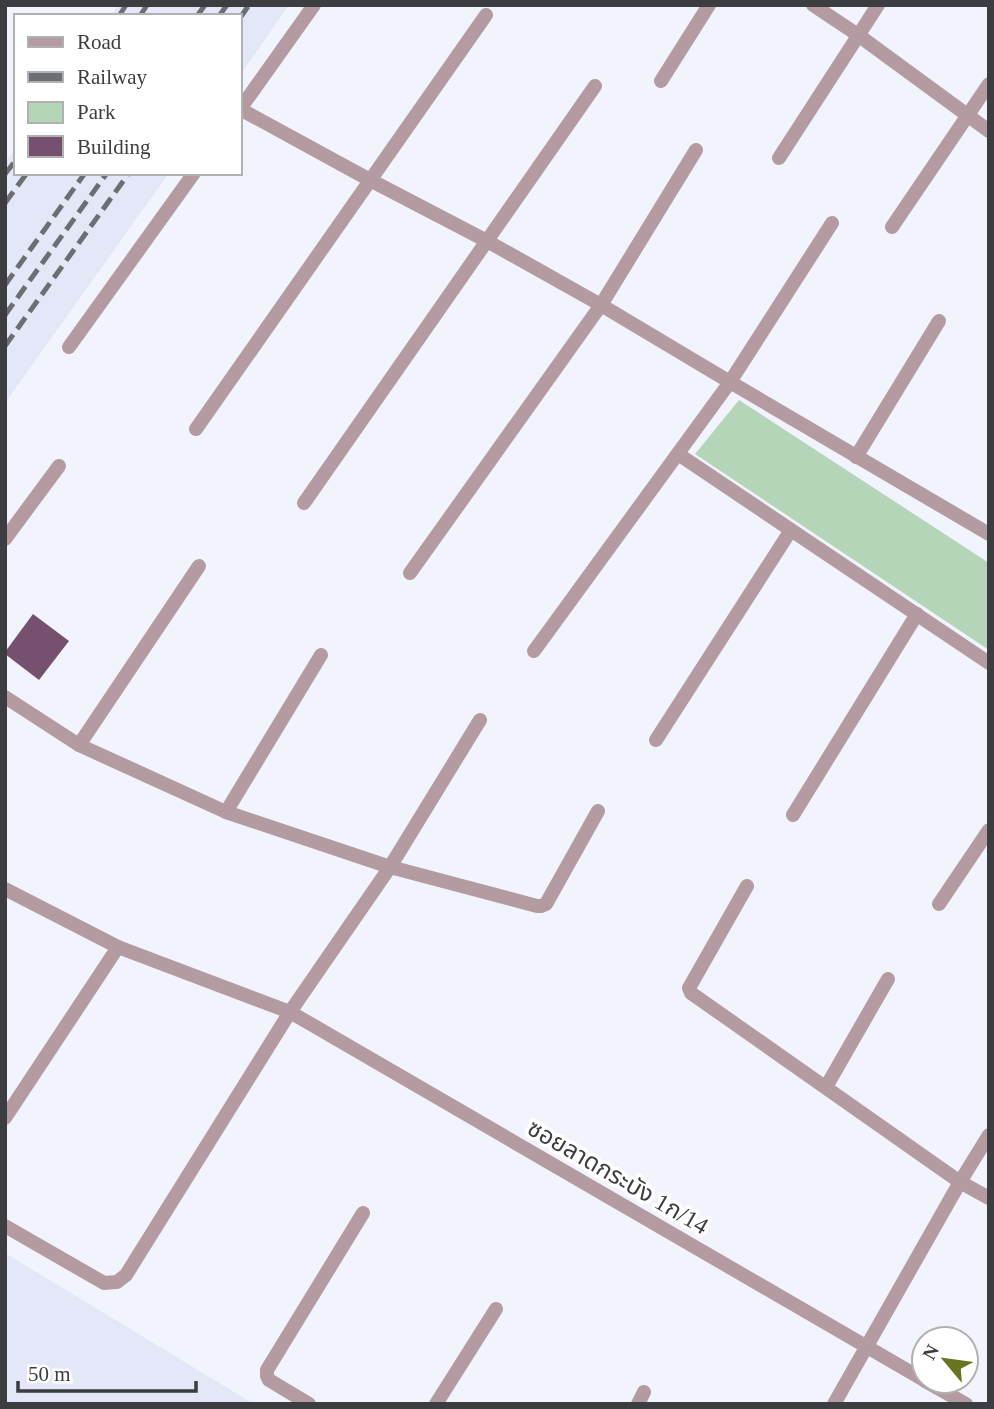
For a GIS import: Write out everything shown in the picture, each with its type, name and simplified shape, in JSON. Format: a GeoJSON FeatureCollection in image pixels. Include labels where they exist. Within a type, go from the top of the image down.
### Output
{"type":"FeatureCollection","features":[{"type":"Feature","properties":{"kind":"street"},"geometry":{"type":"LineString","coordinates":[[242,106],[314,5]]}},
{"type":"Feature","properties":{"kind":"street"},"geometry":{"type":"LineString","coordinates":[[661,81],[709,5]]}},
{"type":"Feature","properties":{"kind":"street"},"geometry":{"type":"LineString","coordinates":[[813,5],[989,131]]}},
{"type":"Feature","properties":{"kind":"street"},"geometry":{"type":"LineString","coordinates":[[779,158],[878,5]]}},
{"type":"Feature","properties":{"kind":"street"},"geometry":{"type":"LineString","coordinates":[[196,429],[486,15]]}},
{"type":"Feature","properties":{"kind":"street"},"geometry":{"type":"LineString","coordinates":[[892,227],[989,84]]}},
{"type":"Feature","properties":{"kind":"street"},"geometry":{"type":"LineString","coordinates":[[304,503],[595,86]]}},
{"type":"Feature","properties":{"kind":"street"},"geometry":{"type":"LineString","coordinates":[[242,110],[601,305],[989,534]]}},
{"type":"Feature","properties":{"kind":"street"},"geometry":{"type":"LineString","coordinates":[[410,573],[601,305],[696,150]]}},
{"type":"Feature","properties":{"kind":"street"},"geometry":{"type":"LineString","coordinates":[[69,347],[193,175]]}},
{"type":"Feature","properties":{"kind":"street"},"geometry":{"type":"LineString","coordinates":[[534,651],[730,382],[832,223]]}},
{"type":"Feature","properties":{"kind":"street"},"geometry":{"type":"LineString","coordinates":[[856,457],[939,321]]}},
{"type":"Feature","properties":{"kind":"street"},"geometry":{"type":"LineString","coordinates":[[678,454],[989,663]]}},
{"type":"Feature","properties":{"kind":"street"},"geometry":{"type":"LineString","coordinates":[[5,540],[59,466]]}},
{"type":"Feature","properties":{"kind":"street"},"geometry":{"type":"LineString","coordinates":[[656,740],[791,530]]}},
{"type":"Feature","properties":{"kind":"street"},"geometry":{"type":"LineString","coordinates":[[79,746],[199,566]]}},
{"type":"Feature","properties":{"kind":"street"},"geometry":{"type":"LineString","coordinates":[[793,816],[917,614]]}},
{"type":"Feature","properties":{"kind":"street"},"geometry":{"type":"LineString","coordinates":[[226,812],[321,655]]}},
{"type":"Feature","properties":{"kind":"street"},"geometry":{"type":"LineString","coordinates":[[5,697],[79,746],[226,812],[390,867],[541,906],[546,904],[598,811]]}},
{"type":"Feature","properties":{"kind":"street"},"geometry":{"type":"LineString","coordinates":[[5,1226],[104,1283],[117,1282],[126,1275],[290,1012],[390,867],[480,720]]}},
{"type":"Feature","properties":{"kind":"street"},"geometry":{"type":"LineString","coordinates":[[939,904],[989,831]]}},
{"type":"Feature","properties":{"kind":"street"},"geometry":{"type":"LineString","coordinates":[[747,886],[689,990],[960,1182],[989,1198]]}},
{"type":"Feature","properties":{"kind":"street","name":"ซอยลาดกระบัง 1ก/14"},"geometry":{"type":"LineString","coordinates":[[5,889],[118,947],[290,1012],[910,1373]]}},
{"type":"Feature","properties":{"kind":"street"},"geometry":{"type":"LineString","coordinates":[[5,1118],[118,947]]}},
{"type":"Feature","properties":{"kind":"street"},"geometry":{"type":"LineString","coordinates":[[826,1087],[888,979]]}},
{"type":"Feature","properties":{"kind":"street"},"geometry":{"type":"LineString","coordinates":[[834,1404],[989,1135]]}},
{"type":"Feature","properties":{"kind":"street"},"geometry":{"type":"LineString","coordinates":[[309,1404],[269,1380],[267,1370],[363,1213]]}},
{"type":"Feature","properties":{"kind":"street"},"geometry":{"type":"LineString","coordinates":[[436,1404],[496,1309]]}},
{"type":"Feature","properties":{"kind":"street","name":"ซอยลาดกระบัง 1ก/14"},"geometry":{"type":"LineString","coordinates":[[950,1395],[966,1404]]}},
{"type":"Feature","properties":{"kind":"shaded area"},"geometry":{"type":"Polygon","coordinates":[[[118,5],[289,5],[242,72],[242,14],[112,14],[118,5]]]}},
{"type":"Feature","properties":{"kind":"shaded area"},"geometry":{"type":"Polygon","coordinates":[[[14,151],[14,175],[168,175],[5,403],[5,163],[14,151]]]}},
{"type":"Feature","properties":{"kind":"shaded area"},"geometry":{"type":"Polygon","coordinates":[[[5,1253],[254,1404],[5,1404],[5,1253]]]}},
{"type":"Feature","properties":{"kind":"green space"},"geometry":{"type":"Polygon","coordinates":[[[739,400],[989,563],[989,650],[695,454],[739,400]]]}},
{"type":"Feature","properties":{"kind":"building"},"geometry":{"type":"Polygon","coordinates":[[[33,614],[69,641],[39,680],[5,654],[33,614]]]}},
{"type":"Feature","properties":{"kind":"railway"},"geometry":{"type":"LineString","coordinates":[[120,14],[126,5]]}},
{"type":"Feature","properties":{"kind":"railway"},"geometry":{"type":"LineString","coordinates":[[141,14],[147,5]]}},
{"type":"Feature","properties":{"kind":"railway"},"geometry":{"type":"LineString","coordinates":[[198,14],[205,5]]}},
{"type":"Feature","properties":{"kind":"railway"},"geometry":{"type":"LineString","coordinates":[[220,14],[227,5]]}},
{"type":"Feature","properties":{"kind":"railway"},"geometry":{"type":"LineString","coordinates":[[242,15],[249,5]]}},
{"type":"Feature","properties":{"kind":"railway"},"geometry":{"type":"LineString","coordinates":[[5,174],[14,163]]}},
{"type":"Feature","properties":{"kind":"railway"},"geometry":{"type":"LineString","coordinates":[[5,203],[26,175]]}},
{"type":"Feature","properties":{"kind":"railway"},"geometry":{"type":"LineString","coordinates":[[5,285],[84,175]]}},
{"type":"Feature","properties":{"kind":"railway"},"geometry":{"type":"LineString","coordinates":[[5,315],[106,175]]}},
{"type":"Feature","properties":{"kind":"railway"},"geometry":{"type":"LineString","coordinates":[[5,346],[128,175]]}}]}
